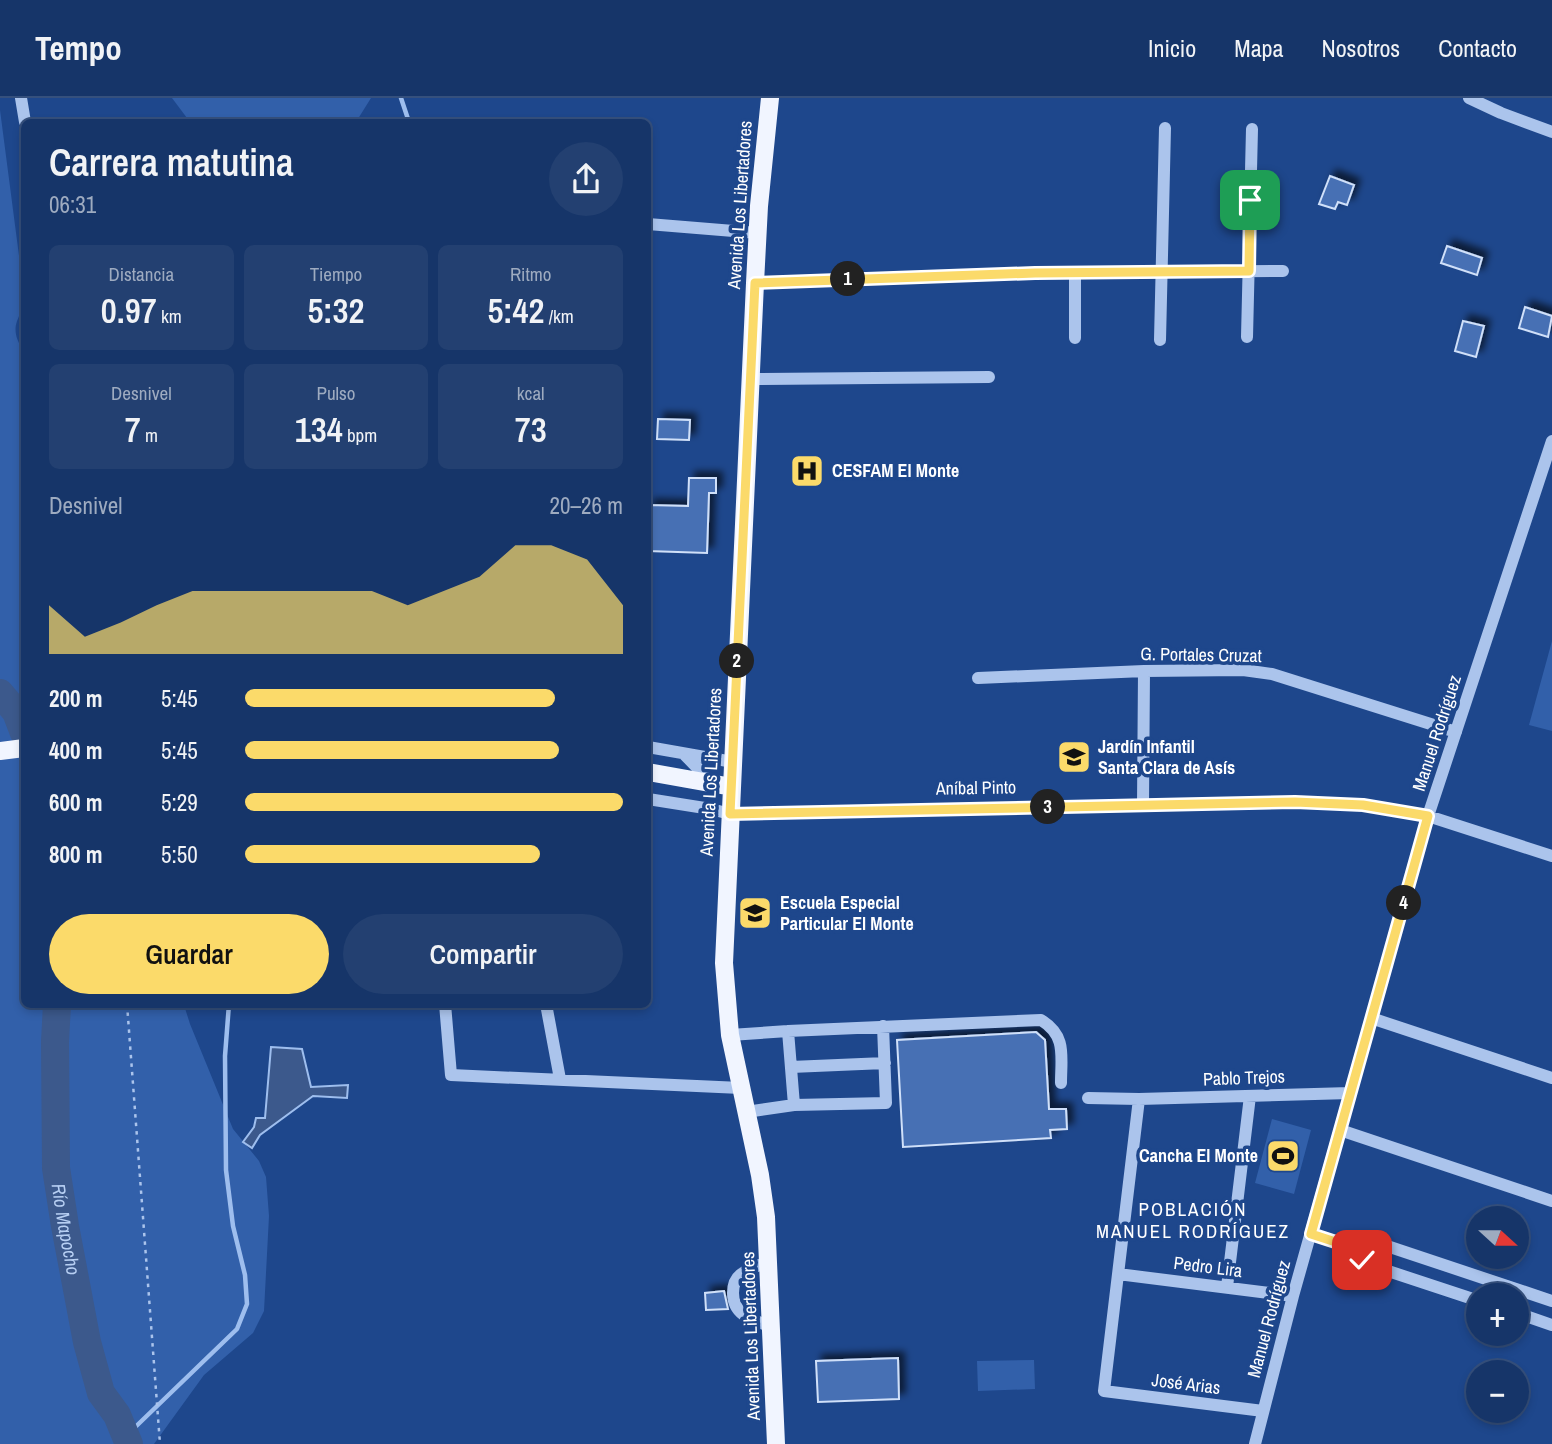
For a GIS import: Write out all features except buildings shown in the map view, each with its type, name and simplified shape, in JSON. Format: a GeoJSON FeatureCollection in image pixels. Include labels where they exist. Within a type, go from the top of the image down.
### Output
{"type":"FeatureCollection","features":[{"type":"Feature","properties":{"kind":"main road","name":"Avenida Los Libertadores"},"geometry":{"type":"LineString","coordinates":[[770,98],[755,283],[724,963],[730,1035],[763,1196],[769,1261],[776,1444]]}},
{"type":"Feature","properties":{"kind":"main road"},"geometry":{"type":"LineString","coordinates":[[0,751],[21,748]]}},
{"type":"Feature","properties":{"kind":"main road"},"geometry":{"type":"LineString","coordinates":[[651,773],[732,787]]}},
{"type":"Feature","properties":{"kind":"street"},"geometry":{"type":"LineString","coordinates":[[21,98],[24,119]]}},
{"type":"Feature","properties":{"kind":"street"},"geometry":{"type":"LineString","coordinates":[[1469,98],[1552,132]]}},
{"type":"Feature","properties":{"kind":"street"},"geometry":{"type":"LineString","coordinates":[[1160,340],[1165,128]]}},
{"type":"Feature","properties":{"kind":"street"},"geometry":{"type":"LineString","coordinates":[[1247,337],[1252,129]]}},
{"type":"Feature","properties":{"kind":"street"},"geometry":{"type":"LineString","coordinates":[[651,224],[758,233]]}},
{"type":"Feature","properties":{"kind":"street"},"geometry":{"type":"LineString","coordinates":[[755,283],[1074,272],[1283,271]]}},
{"type":"Feature","properties":{"kind":"street"},"geometry":{"type":"LineString","coordinates":[[1074,272],[1074,338]]}},
{"type":"Feature","properties":{"kind":"street"},"geometry":{"type":"LineString","coordinates":[[750,379],[989,377]]}},
{"type":"Feature","properties":{"kind":"street","name":"Manuel Rodríguez"},"geometry":{"type":"LineString","coordinates":[[1255,1444],[1293,1296],[1428,816],[1552,443]]}},
{"type":"Feature","properties":{"kind":"street","name":"G. Portales Cruzat"},"geometry":{"type":"LineString","coordinates":[[978,678],[1243,670],[1272,674],[1456,732]]}},
{"type":"Feature","properties":{"kind":"street"},"geometry":{"type":"LineString","coordinates":[[1143,805],[1144,671]]}},
{"type":"Feature","properties":{"kind":"street"},"geometry":{"type":"LineString","coordinates":[[651,748],[733,762]]}},
{"type":"Feature","properties":{"kind":"street"},"geometry":{"type":"LineString","coordinates":[[684,754],[712,783]]}},
{"type":"Feature","properties":{"kind":"street","name":"Aníbal Pinto"},"geometry":{"type":"LineString","coordinates":[[651,799],[730,814],[1342,803],[1428,816],[1552,856]]}},
{"type":"Feature","properties":{"kind":"street"},"geometry":{"type":"LineString","coordinates":[[445,1008],[451,1075],[741,1088]]}},
{"type":"Feature","properties":{"kind":"street"},"geometry":{"type":"LineString","coordinates":[[547,1008],[559,1079]]}},
{"type":"Feature","properties":{"kind":"street"},"geometry":{"type":"LineString","coordinates":[[1371,1018],[1552,1078]]}},
{"type":"Feature","properties":{"kind":"street"},"geometry":{"type":"LineString","coordinates":[[730,1035],[1041,1020],[1052,1027],[1060,1039],[1061,1083]]}},
{"type":"Feature","properties":{"kind":"street"},"geometry":{"type":"LineString","coordinates":[[746,1112],[794,1105],[886,1102],[883,1026]]}},
{"type":"Feature","properties":{"kind":"street"},"geometry":{"type":"LineString","coordinates":[[788,1031],[794,1105]]}},
{"type":"Feature","properties":{"kind":"street"},"geometry":{"type":"LineString","coordinates":[[790,1067],[885,1063]]}},
{"type":"Feature","properties":{"kind":"street","name":"Pablo Trejos"},"geometry":{"type":"LineString","coordinates":[[1088,1098],[1350,1093]]}},
{"type":"Feature","properties":{"kind":"street"},"geometry":{"type":"LineString","coordinates":[[1227,1287],[1250,1096]]}},
{"type":"Feature","properties":{"kind":"street"},"geometry":{"type":"LineString","coordinates":[[1118,1274],[1139,1099]]}},
{"type":"Feature","properties":{"kind":"street"},"geometry":{"type":"LineString","coordinates":[[1340,1130],[1552,1201]]}},
{"type":"Feature","properties":{"kind":"street"},"geometry":{"type":"LineString","coordinates":[[1311,1234],[1351,1247],[1365,1263],[1466,1297]]}},
{"type":"Feature","properties":{"kind":"street"},"geometry":{"type":"LineString","coordinates":[[1351,1247],[1378,1242],[1552,1301]]}},
{"type":"Feature","properties":{"kind":"street"},"geometry":{"type":"LineString","coordinates":[[769,1261],[740,1275],[733,1293],[735,1307],[741,1315],[772,1327]]}},
{"type":"Feature","properties":{"kind":"street","name":"Pedro Lira"},"geometry":{"type":"LineString","coordinates":[[1118,1274],[1293,1296]]}},
{"type":"Feature","properties":{"kind":"street","name":"José Arias"},"geometry":{"type":"LineString","coordinates":[[1118,1274],[1104,1391],[1263,1411]]}},
{"type":"Feature","properties":{"kind":"street"},"geometry":{"type":"LineString","coordinates":[[1529,1317],[1552,1325]]}},
{"type":"Feature","properties":{"kind":"path"},"geometry":{"type":"LineString","coordinates":[[127,1008],[160,1444]]}},
{"type":"Feature","properties":{"kind":"shaded area"},"geometry":{"type":"Polygon","coordinates":[[[172,98],[371,98],[358,119],[188,119],[172,98]]]}},
{"type":"Feature","properties":{"kind":"shaded area"},"geometry":{"type":"Polygon","coordinates":[[[0,110],[21,271],[21,310],[16,334],[21,346],[21,1008],[185,1008],[233,1129],[259,1161],[266,1177],[269,1216],[264,1311],[253,1333],[204,1375],[154,1444],[0,1444],[0,110]]]}},
{"type":"Feature","properties":{"kind":"shaded area"},"geometry":{"type":"Polygon","coordinates":[[[1552,641],[1552,731],[1529,725],[1552,641]]]}},
{"type":"Feature","properties":{"kind":"shaded area"},"geometry":{"type":"Polygon","coordinates":[[[271,1047],[302,1049],[311,1087],[348,1085],[347,1098],[313,1096],[260,1135],[252,1148],[243,1142],[254,1127],[256,1118],[265,1118],[271,1047]]]}},
{"type":"Feature","properties":{"kind":"shaded area","name":"Cancha El Monte"},"geometry":{"type":"Polygon","coordinates":[[[1272,1119],[1311,1130],[1294,1194],[1255,1183],[1272,1119]]]}},
{"type":"Feature","properties":{"kind":"shaded area"},"geometry":{"type":"Polygon","coordinates":[[[1034,1360],[1035,1389],[978,1391],[977,1361],[1034,1360]]]}},
{"type":"Feature","properties":{"kind":"waterway"},"geometry":{"type":"LineString","coordinates":[[401,98],[408,119]]}},
{"type":"Feature","properties":{"kind":"waterway","name":"Río Mapocho"},"geometry":{"type":"LineString","coordinates":[[0,693],[16,712],[21,725]]}},
{"type":"Feature","properties":{"kind":"waterway","name":"Río Mapocho"},"geometry":{"type":"LineString","coordinates":[[57,1008],[56,1168],[65,1226],[87,1342],[101,1393],[117,1415],[129,1444]]}},
{"type":"Feature","properties":{"kind":"waterway"},"geometry":{"type":"LineString","coordinates":[[127,1435],[237,1329],[247,1304],[245,1275],[233,1226],[226,1170],[225,1056],[229,1008]]}},
{"type":"Feature","properties":{"kind":"place","name":"CESFAM El Monte"},"geometry":{"type":"Point","coordinates":[807,471]}},
{"type":"Feature","properties":{"kind":"place","name":"Jardín Infantil Santa Clara de Asís"},"geometry":{"type":"Point","coordinates":[1074,757]}},
{"type":"Feature","properties":{"kind":"place","name":"Escuela Especial Particular El Monte"},"geometry":{"type":"Point","coordinates":[755,913]}},
{"type":"Feature","properties":{"kind":"place","name":"Cancha El Monte"},"geometry":{"type":"Point","coordinates":[1283,1156]}},
{"type":"Feature","properties":{"kind":"district","name":"POBLACIÓN MANUEL RODRÍGUEZ"},"geometry":{"type":"Point","coordinates":[1193,1220]}},
{"type":"Feature","properties":{"kind":"route"},"geometry":{"type":"LineString","coordinates":[[1250,200],[1249,271],[1035,273],[755,283],[730,814],[1295,802],[1363,805],[1428,816],[1311,1234],[1351,1247],[1362,1260]]}}]}
